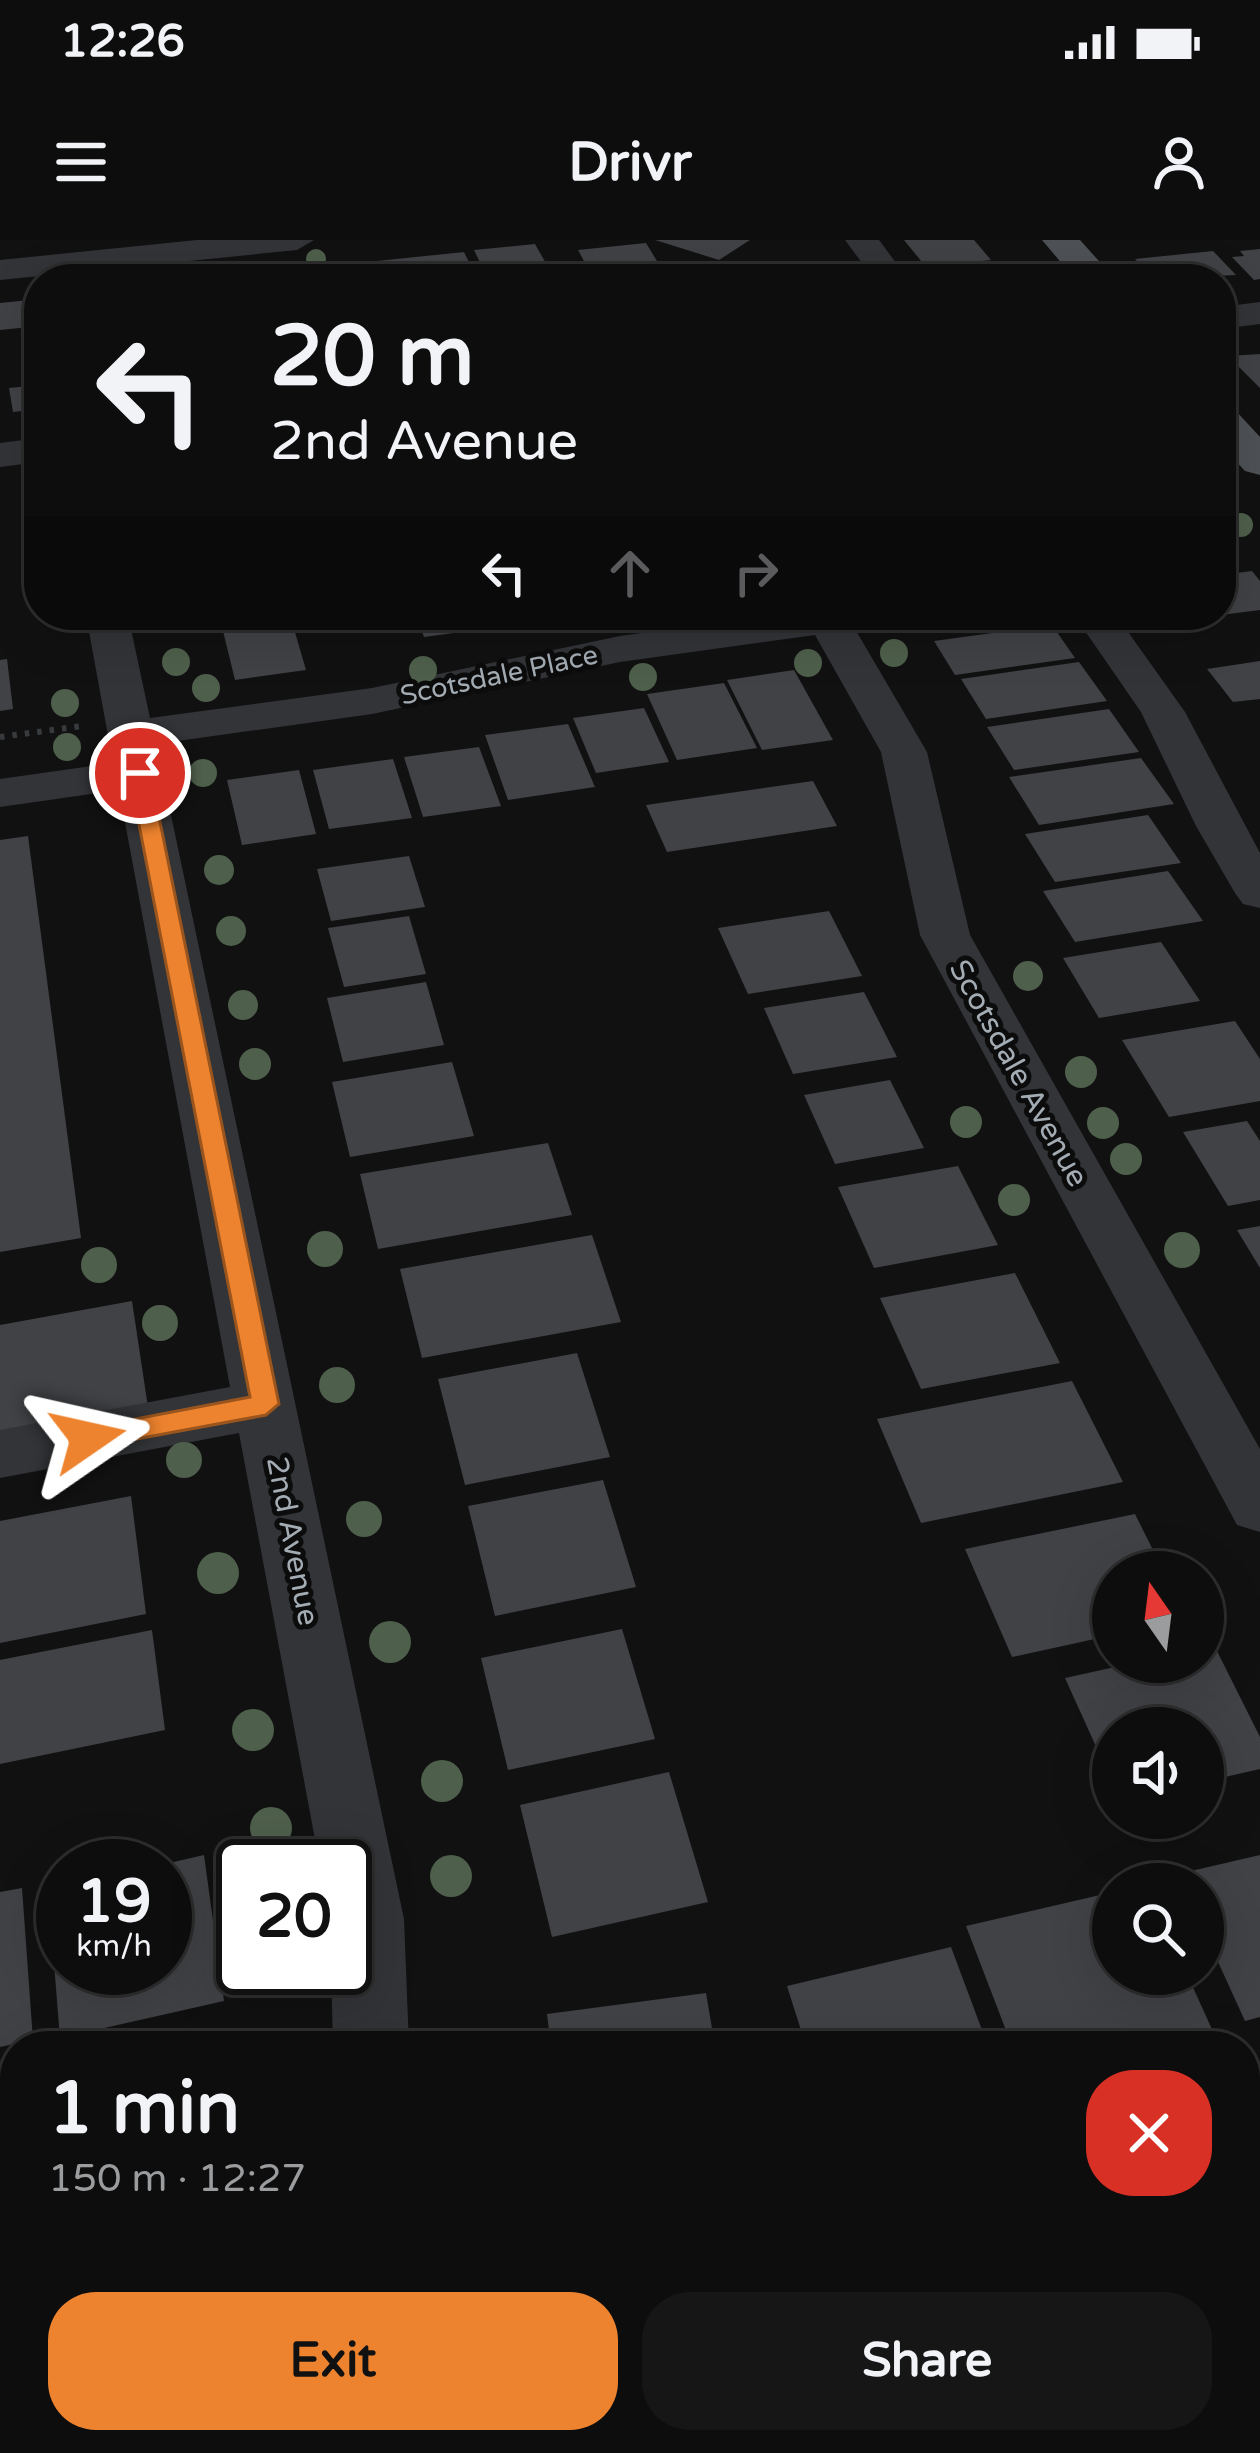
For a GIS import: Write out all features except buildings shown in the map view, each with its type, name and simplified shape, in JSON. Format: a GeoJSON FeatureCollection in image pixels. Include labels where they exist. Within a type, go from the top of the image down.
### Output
{"type":"FeatureCollection","features":[{"type":"Feature","properties":{"kind":"main road"},"geometry":{"type":"LineString","coordinates":[[1060,240],[1082,264]]}},
{"type":"Feature","properties":{"kind":"main road"},"geometry":{"type":"LineString","coordinates":[[1236,436],[1260,462]]}},
{"type":"Feature","properties":{"kind":"street"},"geometry":{"type":"LineString","coordinates":[[45,264],[181,246],[297,240]]}},
{"type":"Feature","properties":{"kind":"street","name":"2nd Avenue"},"geometry":{"type":"LineString","coordinates":[[110,630],[367,1919],[371,2031]]}},
{"type":"Feature","properties":{"kind":"street","name":"Scotsdale Place"},"geometry":{"type":"LineString","coordinates":[[0,793],[133,742],[372,701],[620,649],[759,630]]}},
{"type":"Feature","properties":{"kind":"street","name":"Scotsdale Avenue"},"geometry":{"type":"LineString","coordinates":[[852,630],[904,752],[945,935],[1260,1507]]}},
{"type":"Feature","properties":{"kind":"street"},"geometry":{"type":"LineString","coordinates":[[1106,630],[1172,727],[1220,826],[1260,893]]}},
{"type":"Feature","properties":{"kind":"street"},"geometry":{"type":"LineString","coordinates":[[0,1454],[266,1404]]}},
{"type":"Feature","properties":{"kind":"path"},"geometry":{"type":"LineString","coordinates":[[0,737],[133,742]]}},
{"type":"Feature","properties":{"kind":"route"},"geometry":{"type":"LineString","coordinates":[[88,1438],[266,1404],[140,773]]}}]}
